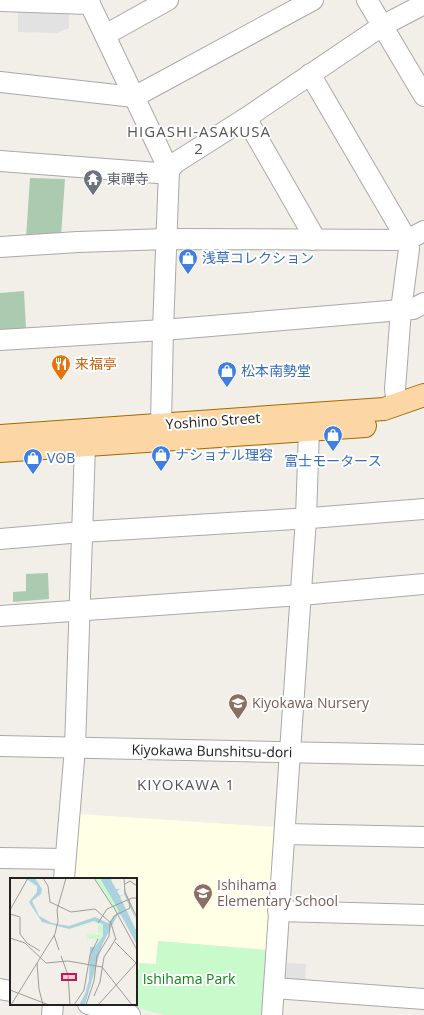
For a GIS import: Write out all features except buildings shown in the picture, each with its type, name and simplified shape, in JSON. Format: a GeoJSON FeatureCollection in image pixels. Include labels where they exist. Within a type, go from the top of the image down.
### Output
{"type":"FeatureCollection","features":[{"type":"Feature","properties":{"kind":"main road","name":"Yoshino Street"},"geometry":{"type":"LineString","coordinates":[[0,436],[377,410],[397,405],[424,394]]}},
{"type":"Feature","properties":{"kind":"main road","name":"Yoshino Street"},"geometry":{"type":"LineString","coordinates":[[0,452],[383,424],[424,411]]}},
{"type":"Feature","properties":{"kind":"street"},"geometry":{"type":"LineString","coordinates":[[105,35],[168,0]]}},
{"type":"Feature","properties":{"kind":"street"},"geometry":{"type":"LineString","coordinates":[[0,82],[134,97],[313,0]]}},
{"type":"Feature","properties":{"kind":"street"},"geometry":{"type":"LineString","coordinates":[[367,0],[424,96]]}},
{"type":"Feature","properties":{"kind":"street"},"geometry":{"type":"LineString","coordinates":[[0,1],[89,2],[169,170],[161,424]]}},
{"type":"Feature","properties":{"kind":"street"},"geometry":{"type":"LineString","coordinates":[[0,161],[158,173],[169,170],[177,162],[246,118],[382,26],[424,4]]}},
{"type":"Feature","properties":{"kind":"street"},"geometry":{"type":"LineString","coordinates":[[310,74],[416,236]]}},
{"type":"Feature","properties":{"kind":"street"},"geometry":{"type":"LineString","coordinates":[[246,118],[312,233],[312,240]]}},
{"type":"Feature","properties":{"kind":"street"},"geometry":{"type":"LineString","coordinates":[[0,247],[78,242],[167,239],[312,240],[416,236]]}},
{"type":"Feature","properties":{"kind":"street"},"geometry":{"type":"LineString","coordinates":[[397,405],[395,389],[401,310],[409,249],[416,236]]}},
{"type":"Feature","properties":{"kind":"street"},"geometry":{"type":"LineString","coordinates":[[0,340],[163,330],[413,309],[424,303]]}},
{"type":"Feature","properties":{"kind":"street"},"geometry":{"type":"LineString","coordinates":[[272,1015],[278,911],[291,752],[310,430]]}},
{"type":"Feature","properties":{"kind":"street"},"geometry":{"type":"LineString","coordinates":[[64,878],[75,748],[86,445]]}},
{"type":"Feature","properties":{"kind":"street"},"geometry":{"type":"LineString","coordinates":[[0,539],[424,509]]}},
{"type":"Feature","properties":{"kind":"street"},"geometry":{"type":"LineString","coordinates":[[0,616],[301,595],[424,584]]}},
{"type":"Feature","properties":{"kind":"street","name":"Kiyokawa Bunshitsu-dori"},"geometry":{"type":"LineString","coordinates":[[0,746],[424,755]]}},
{"type":"Feature","properties":{"kind":"street"},"geometry":{"type":"LineString","coordinates":[[285,834],[424,837]]}},
{"type":"Feature","properties":{"kind":"street"},"geometry":{"type":"LineString","coordinates":[[0,858],[65,859]]}},
{"type":"Feature","properties":{"kind":"street"},"geometry":{"type":"LineString","coordinates":[[278,911],[424,915]]}},
{"type":"Feature","properties":{"kind":"street"},"geometry":{"type":"LineString","coordinates":[[274,988],[424,999]]}},
{"type":"Feature","properties":{"kind":"street"},"geometry":{"type":"LineString","coordinates":[[0,990],[10,991]]}},
{"type":"Feature","properties":{"kind":"street"},"geometry":{"type":"LineString","coordinates":[[52,1015],[53,1005]]}},
{"type":"Feature","properties":{"kind":"street"},"geometry":{"type":"LineString","coordinates":[[92,1005],[130,1015]]}},
{"type":"Feature","properties":{"kind":"shaded area"},"geometry":{"type":"Polygon","coordinates":[[[18,9],[69,11],[69,28],[57,33],[18,32],[18,9]]]}},
{"type":"Feature","properties":{"kind":"shaded area"},"geometry":{"type":"Polygon","coordinates":[[[30,178],[65,179],[61,236],[26,238],[30,178]]]}},
{"type":"Feature","properties":{"kind":"shaded area"},"geometry":{"type":"Polygon","coordinates":[[[24,291],[26,329],[0,331],[0,293],[24,291]]]}},
{"type":"Feature","properties":{"kind":"shaded area"},"geometry":{"type":"Polygon","coordinates":[[[48,573],[49,599],[13,602],[13,592],[26,591],[26,574],[48,573]]]}},
{"type":"Feature","properties":{"kind":"shaded area","name":"Ishihama Elementary School"},"geometry":{"type":"Polygon","coordinates":[[[79,814],[274,827],[267,950],[158,941],[156,964],[139,963],[139,969],[137,969],[137,878],[72,878],[79,814]]]}},
{"type":"Feature","properties":{"kind":"shaded area"},"geometry":{"type":"Polygon","coordinates":[[[283,963],[306,964],[305,985],[283,983],[283,963]]]}},
{"type":"Feature","properties":{"kind":"green space","name":"Ishihama Park"},"geometry":{"type":"Polygon","coordinates":[[[158,941],[267,950],[263,1015],[165,1015],[126,1005],[137,1005],[137,969],[139,969],[139,963],[156,964],[158,941]]]}},
{"type":"Feature","properties":{"kind":"place","name":"東禪寺"},"geometry":{"type":"Point","coordinates":[93,196]}},
{"type":"Feature","properties":{"kind":"place","name":"浅草コレクション"},"geometry":{"type":"Point","coordinates":[188,275]}},
{"type":"Feature","properties":{"kind":"place","name":"来福亭"},"geometry":{"type":"Point","coordinates":[61,381]}},
{"type":"Feature","properties":{"kind":"place","name":"松本南勢堂"},"geometry":{"type":"Point","coordinates":[227,388]}},
{"type":"Feature","properties":{"kind":"place","name":"富士モータース"},"geometry":{"type":"Point","coordinates":[333,452]}},
{"type":"Feature","properties":{"kind":"place","name":"ナショナル理容"},"geometry":{"type":"Point","coordinates":[161,472]}},
{"type":"Feature","properties":{"kind":"place","name":"VOB"},"geometry":{"type":"Point","coordinates":[33,475]}},
{"type":"Feature","properties":{"kind":"place","name":"Kiyokawa Nursery"},"geometry":{"type":"Point","coordinates":[238,720]}},
{"type":"Feature","properties":{"kind":"place","name":"Ishihama Elementary School"},"geometry":{"type":"Point","coordinates":[203,910]}},
{"type":"Feature","properties":{"kind":"district","name":"HIGASHI-ASAKUSA 2"},"geometry":{"type":"Point","coordinates":[199,140]}},
{"type":"Feature","properties":{"kind":"district","name":"KIYOKAWA 1"},"geometry":{"type":"Point","coordinates":[186,785]}}]}
